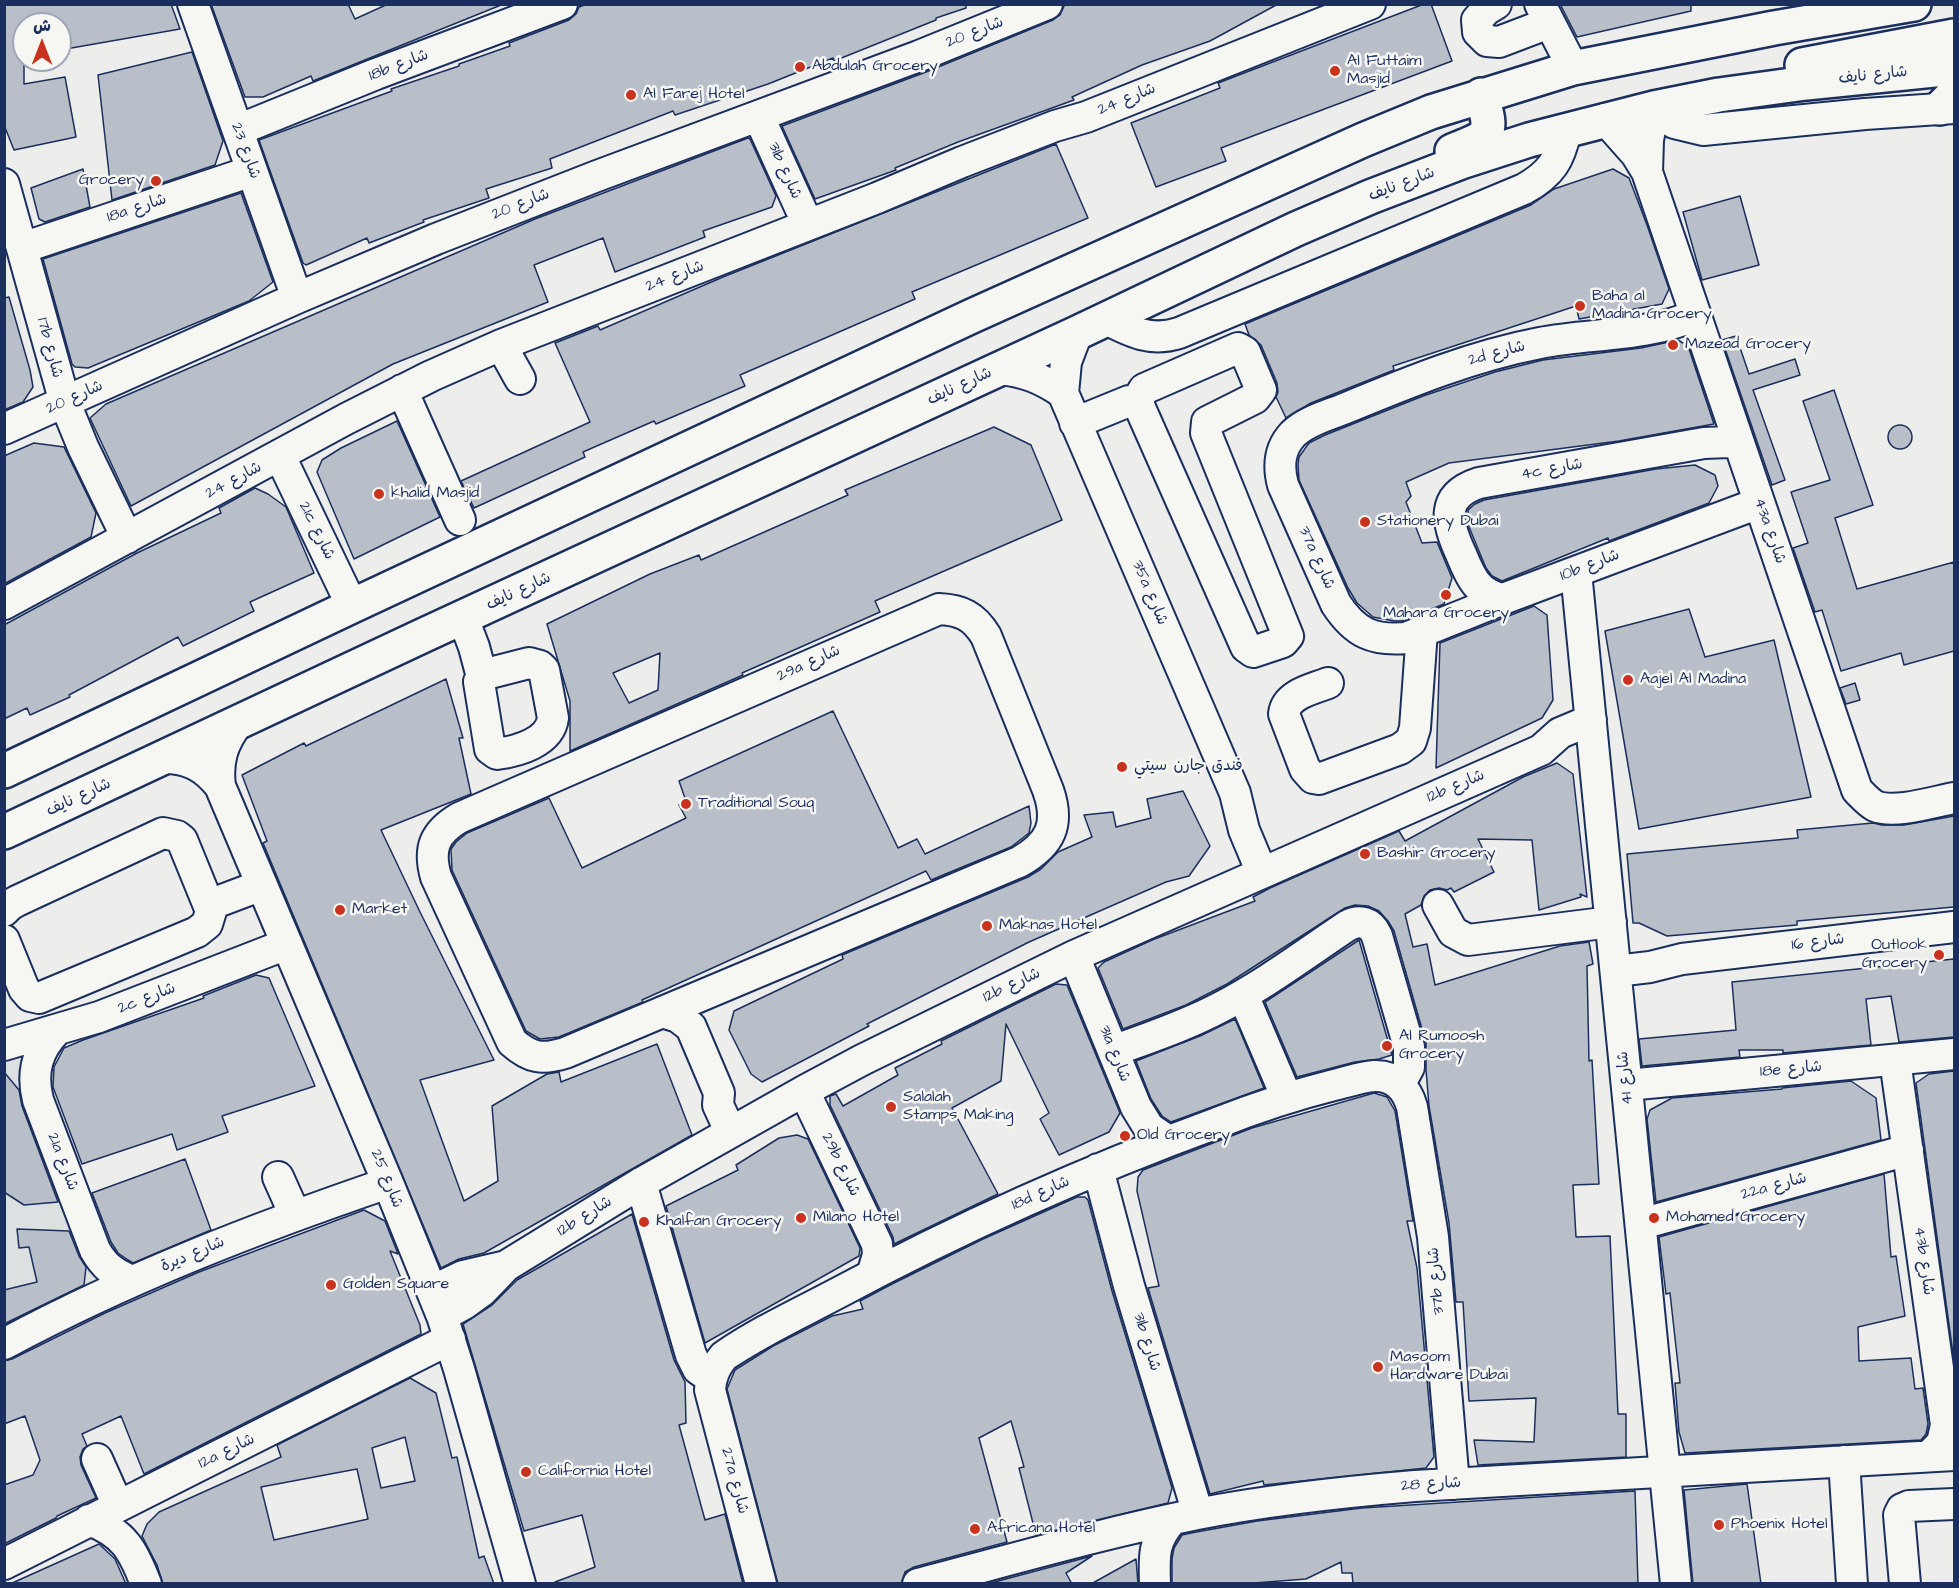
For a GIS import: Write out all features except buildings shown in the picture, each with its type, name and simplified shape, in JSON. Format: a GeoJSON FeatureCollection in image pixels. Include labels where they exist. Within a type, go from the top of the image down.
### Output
{"type":"FeatureCollection","features":[{"type":"Feature","properties":{"kind":"main road"},"geometry":{"type":"LineString","coordinates":[[4,771],[1004,301],[1363,140],[1431,112],[1573,68],[1852,10],[1914,4]]}},
{"type":"Feature","properties":{"kind":"main road"},"geometry":{"type":"LineString","coordinates":[[1719,95],[1784,70],[1818,61],[1954,36]]}},
{"type":"Feature","properties":{"kind":"main road","name":"شارع نايف"},"geometry":{"type":"LineString","coordinates":[[13,820],[164,758],[1296,229],[1370,197],[1461,162],[1605,119],[1656,107],[1719,95],[1806,83],[1954,68]]}},
{"type":"Feature","properties":{"kind":"main road"},"geometry":{"type":"LineString","coordinates":[[1370,197],[1371,190],[1381,180],[1473,142],[1484,135],[1489,123],[1481,95]]}},
{"type":"Feature","properties":{"kind":"main road"},"geometry":{"type":"LineString","coordinates":[[4,795],[16,783],[94,743],[129,712]]}},
{"type":"Feature","properties":{"kind":"street","name":"شارع 23"},"geometry":{"type":"LineString","coordinates":[[193,4],[297,298]]}},
{"type":"Feature","properties":{"kind":"street","name":"18b شارع"},"geometry":{"type":"LineString","coordinates":[[237,130],[386,70],[562,4]]}},
{"type":"Feature","properties":{"kind":"street","name":"شارع 20"},"geometry":{"type":"LineString","coordinates":[[4,429],[297,298],[508,210],[759,117],[1047,4]]}},
{"type":"Feature","properties":{"kind":"street","name":"شارع 24"},"geometry":{"type":"LineString","coordinates":[[4,604],[346,419],[402,390],[501,345],[993,150],[1086,117],[1370,4]]}},
{"type":"Feature","properties":{"kind":"street"},"geometry":{"type":"LineString","coordinates":[[1496,4],[1486,10],[1477,20],[1478,32],[1487,41],[1499,42],[1544,14],[1573,68]]}},
{"type":"Feature","properties":{"kind":"street"},"geometry":{"type":"LineString","coordinates":[[1656,107],[1674,123],[1703,130],[1950,103]]}},
{"type":"Feature","properties":{"kind":"street","name":"43a شارع"},"geometry":{"type":"LineString","coordinates":[[1647,172],[1648,140],[1656,107]]}},
{"type":"Feature","properties":{"kind":"street","name":"31b شارع"},"geometry":{"type":"LineString","coordinates":[[759,117],[808,225]]}},
{"type":"Feature","properties":{"kind":"street","name":"43a شارع"},"geometry":{"type":"LineString","coordinates":[[1605,119],[1636,154],[1647,172],[1857,790],[1865,800],[1887,809],[1954,798]]}},
{"type":"Feature","properties":{"kind":"street"},"geometry":{"type":"LineString","coordinates":[[1106,319],[1140,335],[1167,337],[1179,333],[1524,189],[1540,180],[1553,166],[1562,148],[1566,130]]}},
{"type":"Feature","properties":{"kind":"street","name":"18a شارع"},"geometry":{"type":"LineString","coordinates":[[22,248],[252,171]]}},
{"type":"Feature","properties":{"kind":"street","name":"17b شارع"},"geometry":{"type":"LineString","coordinates":[[4,184],[65,403],[83,447],[127,538]]}},
{"type":"Feature","properties":{"kind":"street","name":"2d شارع"},"geometry":{"type":"LineString","coordinates":[[1306,425],[1462,363],[1501,351],[1581,336],[1659,329],[1696,315]]}},
{"type":"Feature","properties":{"kind":"street","name":"35a شارع"},"geometry":{"type":"LineString","coordinates":[[1077,333],[1066,362],[1063,393],[1235,793],[1240,821],[1269,869]]}},
{"type":"Feature","properties":{"kind":"street"},"geometry":{"type":"LineString","coordinates":[[501,345],[520,379]]}},
{"type":"Feature","properties":{"kind":"street"},"geometry":{"type":"LineString","coordinates":[[1238,348],[1245,351],[1261,390],[1256,398],[1207,422],[1206,433],[1288,636],[1283,642],[1253,652],[1246,646],[1137,401],[1144,389],[1238,348]]}},
{"type":"Feature","properties":{"kind":"street"},"geometry":{"type":"LineString","coordinates":[[999,369],[1013,370],[1040,378],[1063,393]]}},
{"type":"Feature","properties":{"kind":"street"},"geometry":{"type":"LineString","coordinates":[[402,390],[460,520]]}},
{"type":"Feature","properties":{"kind":"street"},"geometry":{"type":"LineString","coordinates":[[1075,423],[1128,401],[1137,401]]}},
{"type":"Feature","properties":{"kind":"street","name":"37a شارع"},"geometry":{"type":"LineString","coordinates":[[1306,425],[1294,433],[1285,444],[1280,457],[1279,471],[1283,485],[1336,604],[1345,618],[1358,629],[1373,637],[1407,638],[1422,631]]}},
{"type":"Feature","properties":{"kind":"street","name":"4c شارع"},"geometry":{"type":"LineString","coordinates":[[1472,579],[1449,523],[1449,512],[1453,501],[1468,487],[1479,483],[1704,443],[1729,442],[1740,446]]}},
{"type":"Feature","properties":{"kind":"street","name":"21c شارع"},"geometry":{"type":"LineString","coordinates":[[279,456],[352,606]]}},
{"type":"Feature","properties":{"kind":"street","name":"10b شارع"},"geometry":{"type":"LineString","coordinates":[[1422,631],[1759,503]]}},
{"type":"Feature","properties":{"kind":"street","name":"شارع 41"},"geometry":{"type":"LineString","coordinates":[[1576,572],[1676,1584]]}},
{"type":"Feature","properties":{"kind":"street"},"geometry":{"type":"LineString","coordinates":[[1472,579],[1487,593],[1503,599]]}},
{"type":"Feature","properties":{"kind":"street"},"geometry":{"type":"LineString","coordinates":[[1462,615],[1470,598],[1472,579]]}},
{"type":"Feature","properties":{"kind":"street","name":"29a شارع"},"geometry":{"type":"LineString","coordinates":[[939,609],[953,609],[967,614],[978,623],[986,636],[1054,806],[1053,824],[1046,840],[1035,853],[1019,862],[700,996],[551,1057],[537,1057],[523,1051],[512,1042],[504,1029],[436,878],[432,864],[432,850],[437,836],[447,825],[459,818],[925,614],[939,609]]}},
{"type":"Feature","properties":{"kind":"street"},"geometry":{"type":"LineString","coordinates":[[463,618],[482,677]]}},
{"type":"Feature","properties":{"kind":"street"},"geometry":{"type":"LineString","coordinates":[[1328,683],[1292,698],[1284,708],[1284,714],[1305,769],[1313,777],[1319,778],[1400,749],[1411,741],[1415,728],[1422,631]]}},
{"type":"Feature","properties":{"kind":"street","name":"12b شارع"},"geometry":{"type":"LineString","coordinates":[[441,1315],[463,1276],[506,1266],[641,1182],[804,1091],[921,1030],[1074,956],[1541,750],[1560,733],[1591,720]]}},
{"type":"Feature","properties":{"kind":"street","name":"شارع 25"},"geometry":{"type":"LineString","coordinates":[[220,786],[220,759],[223,747],[237,724]]}},
{"type":"Feature","properties":{"kind":"street","name":"12b شارع"},"geometry":{"type":"LineString","coordinates":[[1541,750],[1594,752]]}},
{"type":"Feature","properties":{"kind":"street","name":"شارع 25"},"geometry":{"type":"LineString","coordinates":[[164,758],[190,761],[212,776],[220,786],[388,1182],[441,1315],[520,1584]]}},
{"type":"Feature","properties":{"kind":"street"},"geometry":{"type":"LineString","coordinates":[[4,911],[17,901],[163,833],[177,836],[182,840],[206,897],[210,918],[207,924],[197,932],[39,998],[30,996],[24,990],[4,940]]}},
{"type":"Feature","properties":{"kind":"street"},"geometry":{"type":"LineString","coordinates":[[206,897],[258,876]]}},
{"type":"Feature","properties":{"kind":"street","name":"شارع 16"},"geometry":{"type":"LineString","coordinates":[[1438,905],[1453,932],[1468,939],[1644,950],[1682,959],[1954,927]]}},
{"type":"Feature","properties":{"kind":"street"},"geometry":{"type":"LineString","coordinates":[[1113,1051],[1195,1020],[1243,995],[1353,923],[1361,922],[1374,929],[1377,936],[1409,1047],[1409,1067],[1400,1084]]}},
{"type":"Feature","properties":{"kind":"street","name":"2c شارع"},"geometry":{"type":"LineString","coordinates":[[4,1045],[130,1006],[287,944]]}},
{"type":"Feature","properties":{"kind":"street","name":"31a شارع"},"geometry":{"type":"LineString","coordinates":[[1074,956],[1141,1118],[1149,1128],[1168,1141]]}},
{"type":"Feature","properties":{"kind":"street"},"geometry":{"type":"LineString","coordinates":[[1243,995],[1287,1098]]}},
{"type":"Feature","properties":{"kind":"street"},"geometry":{"type":"LineString","coordinates":[[691,1027],[700,996]]}},
{"type":"Feature","properties":{"kind":"street"},"geometry":{"type":"LineString","coordinates":[[662,1012],[678,1017],[691,1027],[719,1093],[718,1105],[737,1128]]}},
{"type":"Feature","properties":{"kind":"street","name":"21a شارع"},"geometry":{"type":"LineString","coordinates":[[57,1030],[41,1049],[36,1061],[34,1074],[38,1100],[95,1250],[109,1270],[132,1281]]}},
{"type":"Feature","properties":{"kind":"street","name":"18e شارع"},"geometry":{"type":"LineString","coordinates":[[1627,1085],[1954,1054]]}},
{"type":"Feature","properties":{"kind":"street","name":"43b شارع"},"geometry":{"type":"LineString","coordinates":[[1895,1060],[1908,1150],[1944,1340],[1946,1425],[1942,1443],[1930,1456]]}},
{"type":"Feature","properties":{"kind":"street","name":"18d شارع"},"geometry":{"type":"LineString","coordinates":[[711,1378],[716,1366],[724,1356],[735,1348],[872,1275],[1009,1208],[1098,1169],[1287,1098],[1374,1076],[1387,1078],[1400,1084]]}},
{"type":"Feature","properties":{"kind":"street","name":"37b شارع"},"geometry":{"type":"LineString","coordinates":[[1400,1084],[1408,1094],[1412,1107],[1433,1237],[1454,1484]]}},
{"type":"Feature","properties":{"kind":"street","name":"29b شارع"},"geometry":{"type":"LineString","coordinates":[[804,1091],[877,1244],[878,1255],[872,1275]]}},
{"type":"Feature","properties":{"kind":"street","name":"22a شارع"},"geometry":{"type":"LineString","coordinates":[[1641,1224],[1908,1150]]}},
{"type":"Feature","properties":{"kind":"street","name":"31b شارع"},"geometry":{"type":"LineString","coordinates":[[1098,1169],[1185,1517]]}},
{"type":"Feature","properties":{"kind":"street"},"geometry":{"type":"LineString","coordinates":[[278,1177],[295,1215]]}},
{"type":"Feature","properties":{"kind":"street","name":"شارع ديرة"},"geometry":{"type":"LineString","coordinates":[[4,1344],[132,1281],[233,1238],[388,1182]]}},
{"type":"Feature","properties":{"kind":"street"},"geometry":{"type":"LineString","coordinates":[[641,1182],[691,1355],[698,1369],[711,1378]]}},
{"type":"Feature","properties":{"kind":"street","name":"12a شارع"},"geometry":{"type":"LineString","coordinates":[[4,1564],[118,1506],[441,1315]]}},
{"type":"Feature","properties":{"kind":"street","name":"27a شارع"},"geometry":{"type":"LineString","coordinates":[[711,1378],[710,1390],[761,1584]]}},
{"type":"Feature","properties":{"kind":"street"},"geometry":{"type":"LineString","coordinates":[[1909,1506],[1930,1456]]}},
{"type":"Feature","properties":{"kind":"street","name":"شارع 28"},"geometry":{"type":"LineString","coordinates":[[918,1584],[1116,1532],[1185,1517],[1336,1493],[1930,1456]]}},
{"type":"Feature","properties":{"kind":"street"},"geometry":{"type":"LineString","coordinates":[[97,1459],[118,1506]]}},
{"type":"Feature","properties":{"kind":"street"},"geometry":{"type":"LineString","coordinates":[[1844,1461],[1852,1584]]}},
{"type":"Feature","properties":{"kind":"street"},"geometry":{"type":"LineString","coordinates":[[1905,1584],[1899,1515],[1902,1509],[1909,1506],[1954,1504]]}},
{"type":"Feature","properties":{"kind":"street"},"geometry":{"type":"LineString","coordinates":[[1155,1574],[1158,1540],[1185,1517]]}},
{"type":"Feature","properties":{"kind":"street"},"geometry":{"type":"LineString","coordinates":[[89,1520],[118,1535],[129,1547],[146,1584]]}},
{"type":"Feature","properties":{"kind":"street"},"geometry":{"type":"LineString","coordinates":[[1116,1532],[1138,1544],[1155,1574]]}},
{"type":"Feature","properties":{"kind":"shaded area"},"geometry":{"type":"Polygon","coordinates":[[[37,1053],[109,1281],[5,1342],[5,1059],[37,1053]]]}},
{"type":"Feature","properties":{"kind":"place","name":"Abdulah Grocery"},"geometry":{"type":"Point","coordinates":[800,67]}},
{"type":"Feature","properties":{"kind":"place","name":"Al Futtaim Masjid"},"geometry":{"type":"Point","coordinates":[1335,71]}},
{"type":"Feature","properties":{"kind":"place","name":"Al Farej Hotel"},"geometry":{"type":"Point","coordinates":[631,95]}},
{"type":"Feature","properties":{"kind":"place","name":"Grocery"},"geometry":{"type":"Point","coordinates":[156,181]}},
{"type":"Feature","properties":{"kind":"place","name":"Baha al Madina Grocery"},"geometry":{"type":"Point","coordinates":[1580,306]}},
{"type":"Feature","properties":{"kind":"place","name":"Mazead Grocery"},"geometry":{"type":"Point","coordinates":[1673,345]}},
{"type":"Feature","properties":{"kind":"place","name":"khalid Masjid"},"geometry":{"type":"Point","coordinates":[379,494]}},
{"type":"Feature","properties":{"kind":"place","name":"Stationery Dubai"},"geometry":{"type":"Point","coordinates":[1365,522]}},
{"type":"Feature","properties":{"kind":"place","name":"Mahara Grocery"},"geometry":{"type":"Point","coordinates":[1446,595]}},
{"type":"Feature","properties":{"kind":"place","name":"Aajel Al Madina"},"geometry":{"type":"Point","coordinates":[1628,680]}},
{"type":"Feature","properties":{"kind":"place","name":"فندق جارن سيتي"},"geometry":{"type":"Point","coordinates":[1122,767]}},
{"type":"Feature","properties":{"kind":"place","name":"Traditional Souq"},"geometry":{"type":"Point","coordinates":[686,804]}},
{"type":"Feature","properties":{"kind":"place","name":"Bashir Grocery"},"geometry":{"type":"Point","coordinates":[1365,854]}},
{"type":"Feature","properties":{"kind":"place","name":"Market"},"geometry":{"type":"Point","coordinates":[340,910]}},
{"type":"Feature","properties":{"kind":"place","name":"Maknas Hotel"},"geometry":{"type":"Point","coordinates":[987,926]}},
{"type":"Feature","properties":{"kind":"place","name":"Outlook Grocery"},"geometry":{"type":"Point","coordinates":[1939,955]}},
{"type":"Feature","properties":{"kind":"place","name":"Al Rumoosh Grocery"},"geometry":{"type":"Point","coordinates":[1387,1046]}},
{"type":"Feature","properties":{"kind":"place","name":"Salalah Stamps Making"},"geometry":{"type":"Point","coordinates":[891,1107]}},
{"type":"Feature","properties":{"kind":"place","name":"Old Grocery"},"geometry":{"type":"Point","coordinates":[1125,1136]}},
{"type":"Feature","properties":{"kind":"place","name":"Milano Hotel"},"geometry":{"type":"Point","coordinates":[801,1218]}},
{"type":"Feature","properties":{"kind":"place","name":"Mohamed Grocery"},"geometry":{"type":"Point","coordinates":[1654,1218]}},
{"type":"Feature","properties":{"kind":"place","name":"Khalfan Grocery"},"geometry":{"type":"Point","coordinates":[644,1222]}},
{"type":"Feature","properties":{"kind":"place","name":"Golden Square"},"geometry":{"type":"Point","coordinates":[331,1285]}},
{"type":"Feature","properties":{"kind":"place","name":"Masoom Hardware Dubai"},"geometry":{"type":"Point","coordinates":[1378,1367]}},
{"type":"Feature","properties":{"kind":"place","name":"California Hotel"},"geometry":{"type":"Point","coordinates":[526,1472]}},
{"type":"Feature","properties":{"kind":"place","name":"Phoenix Hotel"},"geometry":{"type":"Point","coordinates":[1719,1525]}},
{"type":"Feature","properties":{"kind":"place","name":"Africana Hotel"},"geometry":{"type":"Point","coordinates":[975,1529]}}]}
